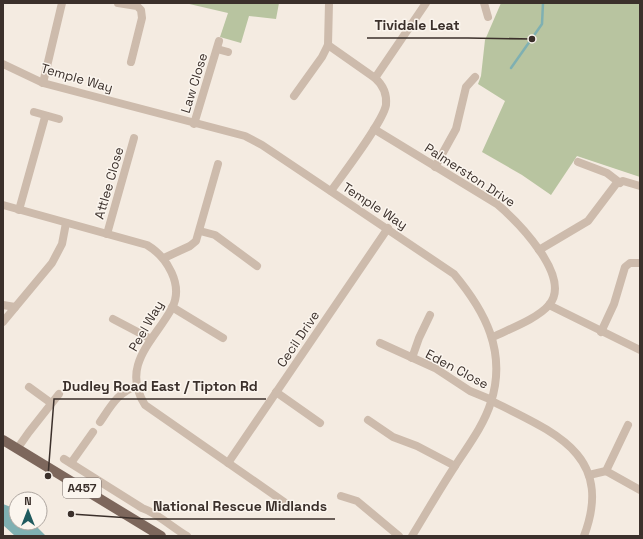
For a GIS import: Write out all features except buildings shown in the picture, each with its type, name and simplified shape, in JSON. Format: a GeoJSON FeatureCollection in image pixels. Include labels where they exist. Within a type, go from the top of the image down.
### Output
{"type":"FeatureCollection","features":[{"type":"Feature","properties":{"kind":"main road","name":"A457"},"geometry":{"type":"LineString","coordinates":[[3,440],[161,536]]}},
{"type":"Feature","properties":{"kind":"street"},"geometry":{"type":"LineString","coordinates":[[43,83],[62,3]]}},
{"type":"Feature","properties":{"kind":"street"},"geometry":{"type":"LineString","coordinates":[[118,3],[137,6],[142,10],[142,18],[131,62]]}},
{"type":"Feature","properties":{"kind":"street"},"geometry":{"type":"LineString","coordinates":[[294,96],[322,57],[328,45],[329,3]]}},
{"type":"Feature","properties":{"kind":"street"},"geometry":{"type":"LineString","coordinates":[[375,78],[426,3]]}},
{"type":"Feature","properties":{"kind":"street"},"geometry":{"type":"LineString","coordinates":[[484,3],[488,17]]}},
{"type":"Feature","properties":{"kind":"street","name":"Law Close"},"geometry":{"type":"LineString","coordinates":[[194,124],[218,45],[228,52]]}},
{"type":"Feature","properties":{"kind":"street"},"geometry":{"type":"LineString","coordinates":[[328,45],[375,78],[381,84],[384,90],[386,104],[383,114],[331,191]]}},
{"type":"Feature","properties":{"kind":"street","name":"Temple Way"},"geometry":{"type":"LineString","coordinates":[[3,64],[43,83],[194,124],[245,136],[262,144],[454,274],[476,304],[487,322],[493,337],[496,368],[492,401],[480,426],[412,536]]}},
{"type":"Feature","properties":{"kind":"street"},"geometry":{"type":"LineString","coordinates":[[435,167],[456,129],[466,87],[475,77]]}},
{"type":"Feature","properties":{"kind":"street"},"geometry":{"type":"LineString","coordinates":[[34,112],[45,117],[59,120]]}},
{"type":"Feature","properties":{"kind":"street"},"geometry":{"type":"LineString","coordinates":[[20,210],[45,117]]}},
{"type":"Feature","properties":{"kind":"street","name":"Palmerston Drive"},"geometry":{"type":"LineString","coordinates":[[374,128],[497,204],[514,219],[539,250],[554,277],[555,290],[549,306]]}},
{"type":"Feature","properties":{"kind":"street","name":"Attlee Close"},"geometry":{"type":"LineString","coordinates":[[107,234],[134,138]]}},
{"type":"Feature","properties":{"kind":"street"},"geometry":{"type":"LineString","coordinates":[[578,162],[607,173],[620,182]]}},
{"type":"Feature","properties":{"kind":"street"},"geometry":{"type":"LineString","coordinates":[[164,258],[190,246],[196,241],[218,164]]}},
{"type":"Feature","properties":{"kind":"street"},"geometry":{"type":"LineString","coordinates":[[539,250],[588,221],[611,189],[620,182],[623,181],[640,186]]}},
{"type":"Feature","properties":{"kind":"street","name":"Peel Way"},"geometry":{"type":"LineString","coordinates":[[3,205],[147,245],[164,258],[173,274],[175,286],[172,308],[142,353],[137,365],[137,386],[139,396],[145,405],[287,504]]}},
{"type":"Feature","properties":{"kind":"street"},"geometry":{"type":"LineString","coordinates":[[3,322],[58,253],[66,223]]}},
{"type":"Feature","properties":{"kind":"street","name":"Cecil Drive"},"geometry":{"type":"LineString","coordinates":[[228,463],[388,228]]}},
{"type":"Feature","properties":{"kind":"street"},"geometry":{"type":"LineString","coordinates":[[200,231],[215,236],[257,266]]}},
{"type":"Feature","properties":{"kind":"street"},"geometry":{"type":"LineString","coordinates":[[600,332],[614,304],[626,267],[630,263],[640,263]]}},
{"type":"Feature","properties":{"kind":"street"},"geometry":{"type":"LineString","coordinates":[[3,305],[16,307]]}},
{"type":"Feature","properties":{"kind":"street"},"geometry":{"type":"LineString","coordinates":[[493,337],[524,322],[549,306],[600,332],[640,350]]}},
{"type":"Feature","properties":{"kind":"street"},"geometry":{"type":"LineString","coordinates":[[172,308],[223,338]]}},
{"type":"Feature","properties":{"kind":"street","name":"Eden Close"},"geometry":{"type":"LineString","coordinates":[[412,358],[419,338],[430,315]]}},
{"type":"Feature","properties":{"kind":"street"},"geometry":{"type":"LineString","coordinates":[[113,319],[152,339]]}},
{"type":"Feature","properties":{"kind":"street","name":"Eden Close"},"geometry":{"type":"LineString","coordinates":[[380,343],[435,368],[470,391],[549,430],[562,440],[581,459],[592,482],[592,502],[584,536]]}},
{"type":"Feature","properties":{"kind":"street"},"geometry":{"type":"LineString","coordinates":[[100,422],[118,396],[137,386]]}},
{"type":"Feature","properties":{"kind":"street"},"geometry":{"type":"LineString","coordinates":[[29,387],[51,403]]}},
{"type":"Feature","properties":{"kind":"street"},"geometry":{"type":"LineString","coordinates":[[276,392],[320,423]]}},
{"type":"Feature","properties":{"kind":"street"},"geometry":{"type":"LineString","coordinates":[[17,449],[59,394]]}},
{"type":"Feature","properties":{"kind":"street"},"geometry":{"type":"LineString","coordinates":[[368,420],[393,437],[417,446],[455,466]]}},
{"type":"Feature","properties":{"kind":"street"},"geometry":{"type":"LineString","coordinates":[[606,471],[628,425]]}},
{"type":"Feature","properties":{"kind":"street"},"geometry":{"type":"LineString","coordinates":[[71,463],[93,432]]}},
{"type":"Feature","properties":{"kind":"street"},"geometry":{"type":"LineString","coordinates":[[64,459],[142,508],[152,512],[187,536]]}},
{"type":"Feature","properties":{"kind":"street"},"geometry":{"type":"LineString","coordinates":[[589,475],[606,471],[640,490]]}},
{"type":"Feature","properties":{"kind":"street"},"geometry":{"type":"LineString","coordinates":[[341,496],[357,501],[398,536]]}},
{"type":"Feature","properties":{"kind":"street"},"geometry":{"type":"LineString","coordinates":[[134,520],[142,508]]}},
{"type":"Feature","properties":{"kind":"green space"},"geometry":{"type":"Polygon","coordinates":[[[185,3],[279,3],[276,19],[249,16],[241,43],[220,37],[228,13],[185,3]]]}},
{"type":"Feature","properties":{"kind":"green space"},"geometry":{"type":"Polygon","coordinates":[[[501,3],[640,3],[640,177],[577,156],[551,195],[522,175],[482,152],[505,101],[478,84],[481,76],[485,40],[501,3]]]}},
{"type":"Feature","properties":{"kind":"water"},"geometry":{"type":"Polygon","coordinates":[[[3,504],[8,506],[8,530],[3,525],[3,504]]]}},
{"type":"Feature","properties":{"kind":"water"},"geometry":{"type":"Polygon","coordinates":[[[10,531],[41,531],[46,536],[15,536],[10,531]]]}},
{"type":"Feature","properties":{"kind":"waterway"},"geometry":{"type":"LineString","coordinates":[[511,68],[542,24],[543,3]]}},
{"type":"Feature","properties":{"kind":"place","name":"Tividale Leat"},"geometry":{"type":"Point","coordinates":[532,39]}},
{"type":"Feature","properties":{"kind":"place","name":"Dudley Road East / Tipton Rd"},"geometry":{"type":"Point","coordinates":[48,476]}},
{"type":"Feature","properties":{"kind":"place","name":"National Rescue Midlands"},"geometry":{"type":"Point","coordinates":[71,514]}}]}
